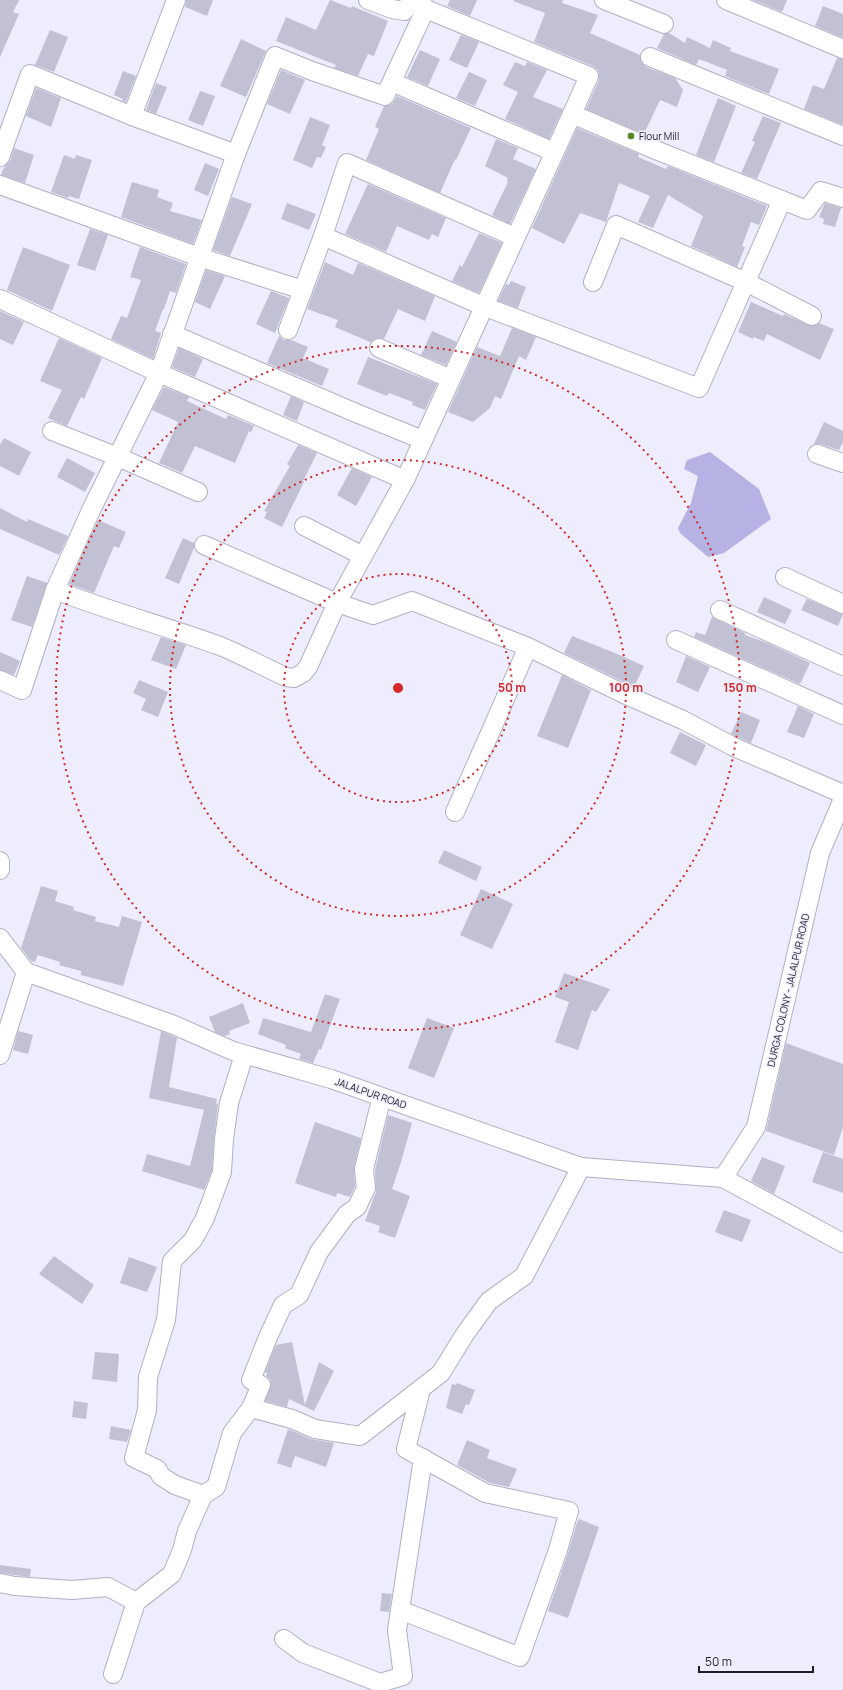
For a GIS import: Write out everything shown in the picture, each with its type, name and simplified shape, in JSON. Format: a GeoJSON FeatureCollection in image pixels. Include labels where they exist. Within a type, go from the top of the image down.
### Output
{"type":"FeatureCollection","features":[{"type":"Feature","properties":{"kind":"street"},"geometry":{"type":"LineString","coordinates":[[132,116],[176,0]]}},
{"type":"Feature","properties":{"kind":"street"},"geometry":{"type":"LineString","coordinates":[[368,0],[392,9],[404,11],[416,4]]}},
{"type":"Feature","properties":{"kind":"street"},"geometry":{"type":"LineString","coordinates":[[604,0],[664,24]]}},
{"type":"Feature","properties":{"kind":"street"},"geometry":{"type":"LineString","coordinates":[[726,0],[843,48]]}},
{"type":"Feature","properties":{"kind":"street"},"geometry":{"type":"LineString","coordinates":[[0,680],[22,690],[55,590],[93,506],[159,373],[236,154],[275,56],[312,71],[385,96],[392,82],[416,4]]}},
{"type":"Feature","properties":{"kind":"street"},"geometry":{"type":"LineString","coordinates":[[55,590],[100,607],[222,647],[286,677],[294,678],[308,667],[337,603],[405,480],[589,76],[416,4]]}},
{"type":"Feature","properties":{"kind":"street"},"geometry":{"type":"LineString","coordinates":[[650,57],[843,136]]}},
{"type":"Feature","properties":{"kind":"street"},"geometry":{"type":"LineString","coordinates":[[0,157],[3,137],[30,74],[132,116],[236,154]]}},
{"type":"Feature","properties":{"kind":"street"},"geometry":{"type":"LineString","coordinates":[[392,82],[554,152]]}},
{"type":"Feature","properties":{"kind":"street"},"geometry":{"type":"LineString","coordinates":[[572,114],[658,151],[807,210],[821,191],[843,198]]}},
{"type":"Feature","properties":{"kind":"street"},"geometry":{"type":"LineString","coordinates":[[288,330],[323,236],[347,163],[515,237]]}},
{"type":"Feature","properties":{"kind":"street"},"geometry":{"type":"LineString","coordinates":[[0,185],[199,257],[302,290]]}},
{"type":"Feature","properties":{"kind":"street"},"geometry":{"type":"LineString","coordinates":[[323,236],[483,306],[699,388],[782,200]]}},
{"type":"Feature","properties":{"kind":"street"},"geometry":{"type":"LineString","coordinates":[[593,282],[616,225],[746,282],[812,316]]}},
{"type":"Feature","properties":{"kind":"street"},"geometry":{"type":"LineString","coordinates":[[0,299],[159,373],[405,480]]}},
{"type":"Feature","properties":{"kind":"street"},"geometry":{"type":"LineString","coordinates":[[172,334],[356,414],[423,440]]}},
{"type":"Feature","properties":{"kind":"street"},"geometry":{"type":"LineString","coordinates":[[379,348],[451,379]]}},
{"type":"Feature","properties":{"kind":"street"},"geometry":{"type":"LineString","coordinates":[[52,432],[118,457],[198,492]]}},
{"type":"Feature","properties":{"kind":"street"},"geometry":{"type":"LineString","coordinates":[[817,454],[843,463]]}},
{"type":"Feature","properties":{"kind":"street"},"geometry":{"type":"LineString","coordinates":[[304,526],[363,556]]}},
{"type":"Feature","properties":{"kind":"street"},"geometry":{"type":"LineString","coordinates":[[204,545],[337,603],[373,615],[412,601],[528,647],[624,694],[683,720],[734,746],[843,794]]}},
{"type":"Feature","properties":{"kind":"street"},"geometry":{"type":"LineString","coordinates":[[785,577],[843,604]]}},
{"type":"Feature","properties":{"kind":"street"},"geometry":{"type":"LineString","coordinates":[[720,610],[843,666]]}},
{"type":"Feature","properties":{"kind":"street"},"geometry":{"type":"LineString","coordinates":[[676,640],[843,715]]}},
{"type":"Feature","properties":{"kind":"street"},"geometry":{"type":"LineString","coordinates":[[455,812],[528,647]]}},
{"type":"Feature","properties":{"kind":"street","name":"DURGA COLONY - JALALPUR ROAD"},"geometry":{"type":"LineString","coordinates":[[723,1178],[756,1127],[820,853],[843,799]]}},
{"type":"Feature","properties":{"kind":"street"},"geometry":{"type":"LineString","coordinates":[[0,862],[0,870]]}},
{"type":"Feature","properties":{"kind":"street"},"geometry":{"type":"LineString","coordinates":[[0,938],[26,972],[0,1055]]}},
{"type":"Feature","properties":{"kind":"street","name":"JALALPUR ROAD"},"geometry":{"type":"LineString","coordinates":[[26,972],[174,1025],[244,1055],[331,1079],[581,1167],[723,1178]]}},
{"type":"Feature","properties":{"kind":"street"},"geometry":{"type":"LineString","coordinates":[[203,1495],[175,1485],[161,1476],[157,1469],[134,1458],[147,1410],[148,1377],[166,1320],[172,1262],[193,1240],[205,1218],[222,1172],[224,1139],[229,1103],[244,1055]]}},
{"type":"Feature","properties":{"kind":"street"},"geometry":{"type":"LineString","coordinates":[[113,1674],[136,1602],[172,1574],[203,1495],[216,1487],[232,1433],[251,1408],[261,1385],[251,1380],[268,1337],[283,1305],[299,1295],[319,1252],[347,1214],[357,1207],[366,1188],[364,1169],[380,1104]]}},
{"type":"Feature","properties":{"kind":"street"},"geometry":{"type":"LineString","coordinates":[[251,1408],[292,1419],[315,1429],[360,1436],[441,1373],[465,1334],[489,1301],[524,1276],[581,1167]]}},
{"type":"Feature","properties":{"kind":"street"},"geometry":{"type":"LineString","coordinates":[[723,1178],[843,1243]]}},
{"type":"Feature","properties":{"kind":"street"},"geometry":{"type":"LineString","coordinates":[[400,1610],[520,1657],[558,1550],[569,1511],[485,1493],[406,1449],[421,1389]]}},
{"type":"Feature","properties":{"kind":"street"},"geometry":{"type":"LineString","coordinates":[[284,1639],[303,1653],[380,1683],[403,1676],[398,1630],[423,1458]]}},
{"type":"Feature","properties":{"kind":"street"},"geometry":{"type":"LineString","coordinates":[[0,1583],[22,1587],[72,1590],[108,1587],[136,1602]]}},
{"type":"Feature","properties":{"kind":"shaded area"},"geometry":{"type":"Polygon","coordinates":[[[710,452],[759,489],[771,519],[724,553],[708,557],[680,533],[678,528],[691,503],[698,476],[684,469],[687,460],[710,452]]]}},
{"type":"Feature","properties":{"kind":"building"},"geometry":{"type":"Polygon","coordinates":[[[0,0],[19,0],[13,12],[19,14],[0,57],[0,0]]]}},
{"type":"Feature","properties":{"kind":"building"},"geometry":{"type":"Polygon","coordinates":[[[186,0],[213,0],[207,16],[185,7],[186,0]]]}},
{"type":"Feature","properties":{"kind":"building"},"geometry":{"type":"Polygon","coordinates":[[[330,0],[351,8],[352,6],[388,21],[374,56],[368,54],[358,76],[334,68],[336,65],[276,41],[286,17],[316,30],[330,0]]]}},
{"type":"Feature","properties":{"kind":"building"},"geometry":{"type":"Polygon","coordinates":[[[450,0],[477,0],[470,16],[447,6],[450,0]]]}},
{"type":"Feature","properties":{"kind":"building"},"geometry":{"type":"Polygon","coordinates":[[[563,0],[562,3],[598,15],[590,33],[640,55],[642,63],[646,67],[675,78],[683,90],[677,107],[660,100],[644,134],[586,109],[599,80],[598,70],[593,66],[534,42],[545,13],[513,1],[563,0]]]}},
{"type":"Feature","properties":{"kind":"building"},"geometry":{"type":"Polygon","coordinates":[[[753,0],[787,0],[782,12],[753,0]]]}},
{"type":"Feature","properties":{"kind":"building"},"geometry":{"type":"Polygon","coordinates":[[[823,6],[843,14],[843,38],[815,26],[823,6]]]}},
{"type":"Feature","properties":{"kind":"building"},"geometry":{"type":"Polygon","coordinates":[[[50,30],[68,37],[54,72],[35,65],[50,30]]]}},
{"type":"Feature","properties":{"kind":"building"},"geometry":{"type":"Polygon","coordinates":[[[669,33],[685,43],[687,37],[710,48],[713,40],[731,48],[730,51],[779,69],[769,94],[725,76],[727,70],[699,59],[696,65],[657,48],[664,34],[669,33]]]}},
{"type":"Feature","properties":{"kind":"building"},"geometry":{"type":"Polygon","coordinates":[[[461,35],[479,42],[467,68],[449,60],[461,35]]]}},
{"type":"Feature","properties":{"kind":"building"},"geometry":{"type":"Polygon","coordinates":[[[241,39],[266,51],[246,97],[220,86],[241,39]]]}},
{"type":"Feature","properties":{"kind":"building"},"geometry":{"type":"Polygon","coordinates":[[[420,50],[440,59],[428,86],[407,77],[420,50]]]}},
{"type":"Feature","properties":{"kind":"building"},"geometry":{"type":"Polygon","coordinates":[[[837,58],[843,59],[843,125],[804,109],[813,85],[824,89],[837,58]]]}},
{"type":"Feature","properties":{"kind":"building"},"geometry":{"type":"Polygon","coordinates":[[[515,62],[525,66],[527,62],[547,70],[533,97],[563,109],[549,139],[505,119],[518,92],[503,85],[515,62]]]}},
{"type":"Feature","properties":{"kind":"building"},"geometry":{"type":"Polygon","coordinates":[[[281,70],[305,80],[290,114],[267,104],[281,70]]]}},
{"type":"Feature","properties":{"kind":"building"},"geometry":{"type":"Polygon","coordinates":[[[123,71],[136,76],[126,102],[114,95],[123,71]]]}},
{"type":"Feature","properties":{"kind":"building"},"geometry":{"type":"Polygon","coordinates":[[[469,72],[487,80],[475,106],[456,98],[469,72]]]}},
{"type":"Feature","properties":{"kind":"building"},"geometry":{"type":"Polygon","coordinates":[[[156,83],[167,87],[156,114],[146,110],[156,83]]]}},
{"type":"Feature","properties":{"kind":"building"},"geometry":{"type":"Polygon","coordinates":[[[36,88],[61,98],[51,127],[26,116],[36,88]]]}},
{"type":"Feature","properties":{"kind":"building"},"geometry":{"type":"Polygon","coordinates":[[[200,91],[215,96],[203,126],[188,120],[200,91]]]}},
{"type":"Feature","properties":{"kind":"building"},"geometry":{"type":"Polygon","coordinates":[[[397,96],[471,128],[440,193],[366,160],[379,129],[375,127],[384,106],[392,104],[397,96]]]}},
{"type":"Feature","properties":{"kind":"building"},"geometry":{"type":"Polygon","coordinates":[[[718,98],[736,106],[714,162],[696,155],[718,98]]]}},
{"type":"Feature","properties":{"kind":"building"},"geometry":{"type":"Polygon","coordinates":[[[763,116],[781,123],[757,179],[741,173],[755,142],[752,141],[763,116]]]}},
{"type":"Feature","properties":{"kind":"building"},"geometry":{"type":"Polygon","coordinates":[[[310,117],[330,125],[322,145],[326,147],[321,158],[317,157],[312,168],[293,160],[310,117]]]}},
{"type":"Feature","properties":{"kind":"building"},"geometry":{"type":"Polygon","coordinates":[[[577,128],[639,154],[638,157],[666,169],[668,166],[767,206],[759,225],[751,222],[742,246],[745,247],[737,267],[691,246],[703,216],[668,195],[653,228],[638,222],[650,196],[619,183],[606,222],[580,213],[564,244],[532,228],[577,128]]]}},
{"type":"Feature","properties":{"kind":"building"},"geometry":{"type":"Polygon","coordinates":[[[496,139],[518,148],[513,159],[536,169],[510,224],[492,215],[508,182],[508,178],[485,166],[496,139]]]}},
{"type":"Feature","properties":{"kind":"building"},"geometry":{"type":"Polygon","coordinates":[[[14,148],[34,155],[25,183],[1,175],[4,167],[10,161],[14,148]]]}},
{"type":"Feature","properties":{"kind":"building"},"geometry":{"type":"Polygon","coordinates":[[[64,155],[75,159],[76,155],[92,160],[79,199],[69,196],[68,198],[51,192],[64,155]]]}},
{"type":"Feature","properties":{"kind":"building"},"geometry":{"type":"Polygon","coordinates":[[[205,163],[219,169],[208,196],[194,190],[205,163]]]}},
{"type":"Feature","properties":{"kind":"building"},"geometry":{"type":"Polygon","coordinates":[[[132,182],[159,190],[157,197],[173,203],[170,211],[202,220],[193,244],[121,217],[132,182]]]}},
{"type":"Feature","properties":{"kind":"building"},"geometry":{"type":"Polygon","coordinates":[[[368,184],[446,218],[438,237],[432,234],[429,240],[397,226],[386,252],[345,234],[368,184]]]}},
{"type":"Feature","properties":{"kind":"building"},"geometry":{"type":"Polygon","coordinates":[[[232,197],[252,204],[230,256],[213,250],[232,197]]]}},
{"type":"Feature","properties":{"kind":"building"},"geometry":{"type":"Polygon","coordinates":[[[287,203],[316,214],[309,230],[281,219],[287,203]]]}},
{"type":"Feature","properties":{"kind":"building"},"geometry":{"type":"Polygon","coordinates":[[[825,203],[841,208],[835,227],[823,224],[824,219],[819,217],[825,203]]]}},
{"type":"Feature","properties":{"kind":"building"},"geometry":{"type":"Polygon","coordinates":[[[90,229],[108,235],[95,271],[77,265],[90,229]]]}},
{"type":"Feature","properties":{"kind":"building"},"geometry":{"type":"Polygon","coordinates":[[[479,233],[502,243],[479,293],[452,281],[460,265],[462,267],[479,233]]]}},
{"type":"Feature","properties":{"kind":"building"},"geometry":{"type":"Polygon","coordinates":[[[23,247],[70,265],[52,311],[7,290],[23,247]]]}},
{"type":"Feature","properties":{"kind":"building"},"geometry":{"type":"Polygon","coordinates":[[[140,247],[186,264],[176,293],[170,291],[155,331],[161,333],[153,359],[111,339],[121,316],[127,318],[141,280],[130,277],[140,247]]]}},
{"type":"Feature","properties":{"kind":"building"},"geometry":{"type":"Polygon","coordinates":[[[325,262],[353,275],[358,263],[435,296],[425,321],[398,309],[384,339],[377,338],[370,342],[335,327],[338,320],[307,309],[325,262]]]}},
{"type":"Feature","properties":{"kind":"building"},"geometry":{"type":"Polygon","coordinates":[[[206,270],[225,276],[210,309],[195,302],[206,270]]]}},
{"type":"Feature","properties":{"kind":"building"},"geometry":{"type":"Polygon","coordinates":[[[511,281],[526,287],[518,308],[498,301],[506,284],[509,285],[511,281]]]}},
{"type":"Feature","properties":{"kind":"building"},"geometry":{"type":"Polygon","coordinates":[[[271,291],[289,298],[275,333],[256,324],[271,291]]]}},
{"type":"Feature","properties":{"kind":"building"},"geometry":{"type":"Polygon","coordinates":[[[751,302],[783,316],[784,314],[808,325],[813,326],[819,323],[834,329],[820,360],[767,334],[764,341],[753,337],[753,339],[738,332],[751,302]]]}},
{"type":"Feature","properties":{"kind":"building"},"geometry":{"type":"Polygon","coordinates":[[[0,311],[24,322],[13,345],[0,339],[0,311]]]}},
{"type":"Feature","properties":{"kind":"building"},"geometry":{"type":"Polygon","coordinates":[[[512,328],[536,337],[526,360],[519,356],[501,399],[495,396],[490,408],[473,422],[448,412],[477,347],[500,356],[512,328]]]}},
{"type":"Feature","properties":{"kind":"building"},"geometry":{"type":"Polygon","coordinates":[[[432,331],[457,342],[446,365],[421,355],[432,331]]]}},
{"type":"Feature","properties":{"kind":"building"},"geometry":{"type":"Polygon","coordinates":[[[279,336],[284,340],[291,340],[308,347],[303,358],[329,369],[322,386],[267,363],[279,336]]]}},
{"type":"Feature","properties":{"kind":"building"},"geometry":{"type":"Polygon","coordinates":[[[59,338],[102,358],[84,399],[81,397],[67,426],[48,418],[62,390],[40,381],[59,338]]]}},
{"type":"Feature","properties":{"kind":"building"},"geometry":{"type":"Polygon","coordinates":[[[179,348],[203,359],[195,377],[172,367],[179,348]]]}},
{"type":"Feature","properties":{"kind":"building"},"geometry":{"type":"Polygon","coordinates":[[[368,357],[437,384],[425,410],[412,405],[413,402],[389,393],[387,396],[357,384],[368,357]]]}},
{"type":"Feature","properties":{"kind":"building"},"geometry":{"type":"Polygon","coordinates":[[[164,387],[189,397],[187,401],[226,419],[228,415],[254,426],[251,432],[249,431],[235,463],[195,446],[182,473],[159,463],[178,422],[152,410],[164,387]]]}},
{"type":"Feature","properties":{"kind":"building"},"geometry":{"type":"Polygon","coordinates":[[[291,396],[304,402],[297,421],[283,415],[291,396]]]}},
{"type":"Feature","properties":{"kind":"building"},"geometry":{"type":"Polygon","coordinates":[[[824,422],[843,431],[843,442],[839,450],[820,444],[814,444],[824,422]]]}},
{"type":"Feature","properties":{"kind":"building"},"geometry":{"type":"Polygon","coordinates":[[[4,438],[31,452],[19,476],[0,466],[0,445],[4,438]]]}},
{"type":"Feature","properties":{"kind":"building"},"geometry":{"type":"Polygon","coordinates":[[[298,445],[317,453],[282,527],[264,518],[267,512],[264,511],[290,466],[287,464],[298,445]]]}},
{"type":"Feature","properties":{"kind":"building"},"geometry":{"type":"Polygon","coordinates":[[[67,458],[95,473],[85,492],[57,477],[67,458]]]}},
{"type":"Feature","properties":{"kind":"building"},"geometry":{"type":"Polygon","coordinates":[[[352,468],[372,477],[356,506],[337,495],[352,468]]]}},
{"type":"Feature","properties":{"kind":"building"},"geometry":{"type":"Polygon","coordinates":[[[0,508],[27,522],[28,519],[68,536],[59,555],[0,529],[0,508]]]}},
{"type":"Feature","properties":{"kind":"building"},"geometry":{"type":"Polygon","coordinates":[[[98,520],[126,532],[119,548],[114,546],[94,593],[69,584],[98,520]]]}},
{"type":"Feature","properties":{"kind":"building"},"geometry":{"type":"Polygon","coordinates":[[[183,538],[194,543],[194,548],[179,584],[165,578],[183,538]]]}},
{"type":"Feature","properties":{"kind":"building"},"geometry":{"type":"Polygon","coordinates":[[[27,576],[47,583],[32,627],[11,620],[27,576]]]}},
{"type":"Feature","properties":{"kind":"building"},"geometry":{"type":"Polygon","coordinates":[[[764,597],[792,610],[785,624],[757,612],[764,597]]]}},
{"type":"Feature","properties":{"kind":"building"},"geometry":{"type":"Polygon","coordinates":[[[807,599],[843,614],[838,626],[801,610],[807,599]]]}},
{"type":"Feature","properties":{"kind":"building"},"geometry":{"type":"Polygon","coordinates":[[[712,617],[745,633],[745,635],[770,644],[810,663],[800,684],[694,637],[696,632],[705,635],[712,617]]]}},
{"type":"Feature","properties":{"kind":"building"},"geometry":{"type":"Polygon","coordinates":[[[572,636],[644,666],[634,687],[564,653],[572,636]]]}},
{"type":"Feature","properties":{"kind":"building"},"geometry":{"type":"Polygon","coordinates":[[[161,637],[186,645],[176,669],[151,660],[161,637]]]}},
{"type":"Feature","properties":{"kind":"building"},"geometry":{"type":"Polygon","coordinates":[[[0,652],[20,661],[14,675],[0,670],[0,652]]]}},
{"type":"Feature","properties":{"kind":"building"},"geometry":{"type":"Polygon","coordinates":[[[686,656],[710,667],[698,692],[676,682],[686,656]]]}},
{"type":"Feature","properties":{"kind":"building"},"geometry":{"type":"Polygon","coordinates":[[[562,675],[591,690],[568,748],[537,736],[562,675]]]}},
{"type":"Feature","properties":{"kind":"building"},"geometry":{"type":"Polygon","coordinates":[[[139,680],[168,692],[158,717],[141,710],[146,699],[133,693],[139,680]]]}},
{"type":"Feature","properties":{"kind":"building"},"geometry":{"type":"Polygon","coordinates":[[[798,706],[814,714],[804,738],[787,732],[798,706]]]}},
{"type":"Feature","properties":{"kind":"building"},"geometry":{"type":"Polygon","coordinates":[[[741,712],[760,720],[751,743],[731,734],[741,712]]]}},
{"type":"Feature","properties":{"kind":"building"},"geometry":{"type":"Polygon","coordinates":[[[680,732],[706,745],[696,766],[670,753],[680,732]]]}},
{"type":"Feature","properties":{"kind":"building"},"geometry":{"type":"Polygon","coordinates":[[[444,850],[482,867],[476,881],[438,863],[444,850]]]}},
{"type":"Feature","properties":{"kind":"building"},"geometry":{"type":"Polygon","coordinates":[[[41,886],[58,891],[55,901],[74,907],[73,910],[96,917],[95,921],[119,927],[122,916],[142,922],[123,986],[81,975],[81,971],[59,965],[60,962],[38,955],[35,962],[31,961],[21,948],[41,886]]]}},
{"type":"Feature","properties":{"kind":"building"},"geometry":{"type":"Polygon","coordinates":[[[481,889],[513,904],[492,949],[460,935],[481,889]]]}},
{"type":"Feature","properties":{"kind":"building"},"geometry":{"type":"Polygon","coordinates":[[[564,973],[610,989],[596,1012],[592,1010],[578,1050],[555,1042],[569,1002],[555,997],[564,973]]]}},
{"type":"Feature","properties":{"kind":"building"},"geometry":{"type":"Polygon","coordinates":[[[325,994],[340,999],[321,1050],[319,1049],[313,1063],[299,1059],[301,1054],[285,1048],[286,1045],[258,1034],[263,1018],[311,1032],[325,994]]]}},
{"type":"Feature","properties":{"kind":"building"},"geometry":{"type":"Polygon","coordinates":[[[243,1003],[250,1023],[229,1031],[230,1034],[224,1036],[215,1032],[209,1017],[243,1003]]]}},
{"type":"Feature","properties":{"kind":"building"},"geometry":{"type":"Polygon","coordinates":[[[427,1018],[454,1028],[434,1078],[408,1068],[427,1018]]]}},
{"type":"Feature","properties":{"kind":"building"},"geometry":{"type":"Polygon","coordinates":[[[18,1031],[33,1035],[28,1054],[13,1050],[18,1031]]]}},
{"type":"Feature","properties":{"kind":"building"},"geometry":{"type":"Polygon","coordinates":[[[161,1031],[177,1038],[169,1087],[217,1099],[216,1103],[218,1104],[212,1170],[204,1190],[142,1171],[147,1154],[190,1166],[204,1110],[149,1098],[161,1031]]]}},
{"type":"Feature","properties":{"kind":"building"},"geometry":{"type":"Polygon","coordinates":[[[786,1043],[843,1064],[843,1127],[834,1155],[766,1131],[786,1043]]]}},
{"type":"Feature","properties":{"kind":"building"},"geometry":{"type":"Polygon","coordinates":[[[388,1115],[412,1123],[392,1189],[410,1196],[395,1238],[378,1232],[380,1226],[365,1221],[376,1192],[375,1170],[388,1115]]]}},
{"type":"Feature","properties":{"kind":"building"},"geometry":{"type":"Polygon","coordinates":[[[315,1122],[361,1138],[354,1167],[355,1186],[350,1197],[337,1193],[336,1197],[295,1183],[315,1122]]]}},
{"type":"Feature","properties":{"kind":"building"},"geometry":{"type":"Polygon","coordinates":[[[823,1152],[843,1159],[843,1193],[812,1182],[823,1152]]]}},
{"type":"Feature","properties":{"kind":"building"},"geometry":{"type":"Polygon","coordinates":[[[762,1157],[785,1166],[774,1194],[751,1181],[762,1157]]]}},
{"type":"Feature","properties":{"kind":"building"},"geometry":{"type":"Polygon","coordinates":[[[724,1210],[751,1220],[742,1242],[715,1232],[724,1210]]]}},
{"type":"Feature","properties":{"kind":"building"},"geometry":{"type":"Polygon","coordinates":[[[54,1256],[94,1285],[82,1304],[39,1274],[54,1256]]]}},
{"type":"Feature","properties":{"kind":"building"},"geometry":{"type":"Polygon","coordinates":[[[129,1257],[157,1267],[147,1292],[120,1283],[129,1257]]]}},
{"type":"Feature","properties":{"kind":"building"},"geometry":{"type":"Polygon","coordinates":[[[292,1342],[305,1405],[319,1362],[334,1371],[314,1411],[289,1399],[287,1407],[265,1401],[271,1384],[270,1379],[266,1376],[267,1373],[265,1372],[276,1345],[292,1342]]]}},
{"type":"Feature","properties":{"kind":"building"},"geometry":{"type":"Polygon","coordinates":[[[95,1352],[119,1354],[117,1382],[92,1379],[95,1352]]]}},
{"type":"Feature","properties":{"kind":"building"},"geometry":{"type":"Polygon","coordinates":[[[457,1383],[475,1390],[469,1405],[466,1404],[462,1414],[446,1408],[452,1384],[456,1385],[457,1383]]]}},
{"type":"Feature","properties":{"kind":"building"},"geometry":{"type":"Polygon","coordinates":[[[74,1401],[88,1403],[86,1419],[72,1417],[74,1401]]]}},
{"type":"Feature","properties":{"kind":"building"},"geometry":{"type":"Polygon","coordinates":[[[111,1426],[131,1430],[127,1442],[109,1439],[111,1426]]]}},
{"type":"Feature","properties":{"kind":"building"},"geometry":{"type":"Polygon","coordinates":[[[288,1429],[311,1439],[334,1443],[326,1467],[295,1456],[291,1468],[277,1463],[288,1429]]]}},
{"type":"Feature","properties":{"kind":"building"},"geometry":{"type":"Polygon","coordinates":[[[467,1440],[490,1450],[487,1458],[517,1469],[509,1487],[490,1483],[457,1465],[467,1440]]]}},
{"type":"Feature","properties":{"kind":"building"},"geometry":{"type":"Polygon","coordinates":[[[579,1519],[599,1527],[568,1618],[548,1611],[579,1519]]]}},
{"type":"Feature","properties":{"kind":"building"},"geometry":{"type":"Polygon","coordinates":[[[0,1565],[31,1569],[30,1577],[0,1573],[0,1565]]]}},
{"type":"Feature","properties":{"kind":"building"},"geometry":{"type":"Polygon","coordinates":[[[382,1593],[392,1594],[389,1612],[380,1611],[382,1593]]]}},
{"type":"Feature","properties":{"kind":"place","name":"Flour Mill"},"geometry":{"type":"Point","coordinates":[631,136]}}]}
